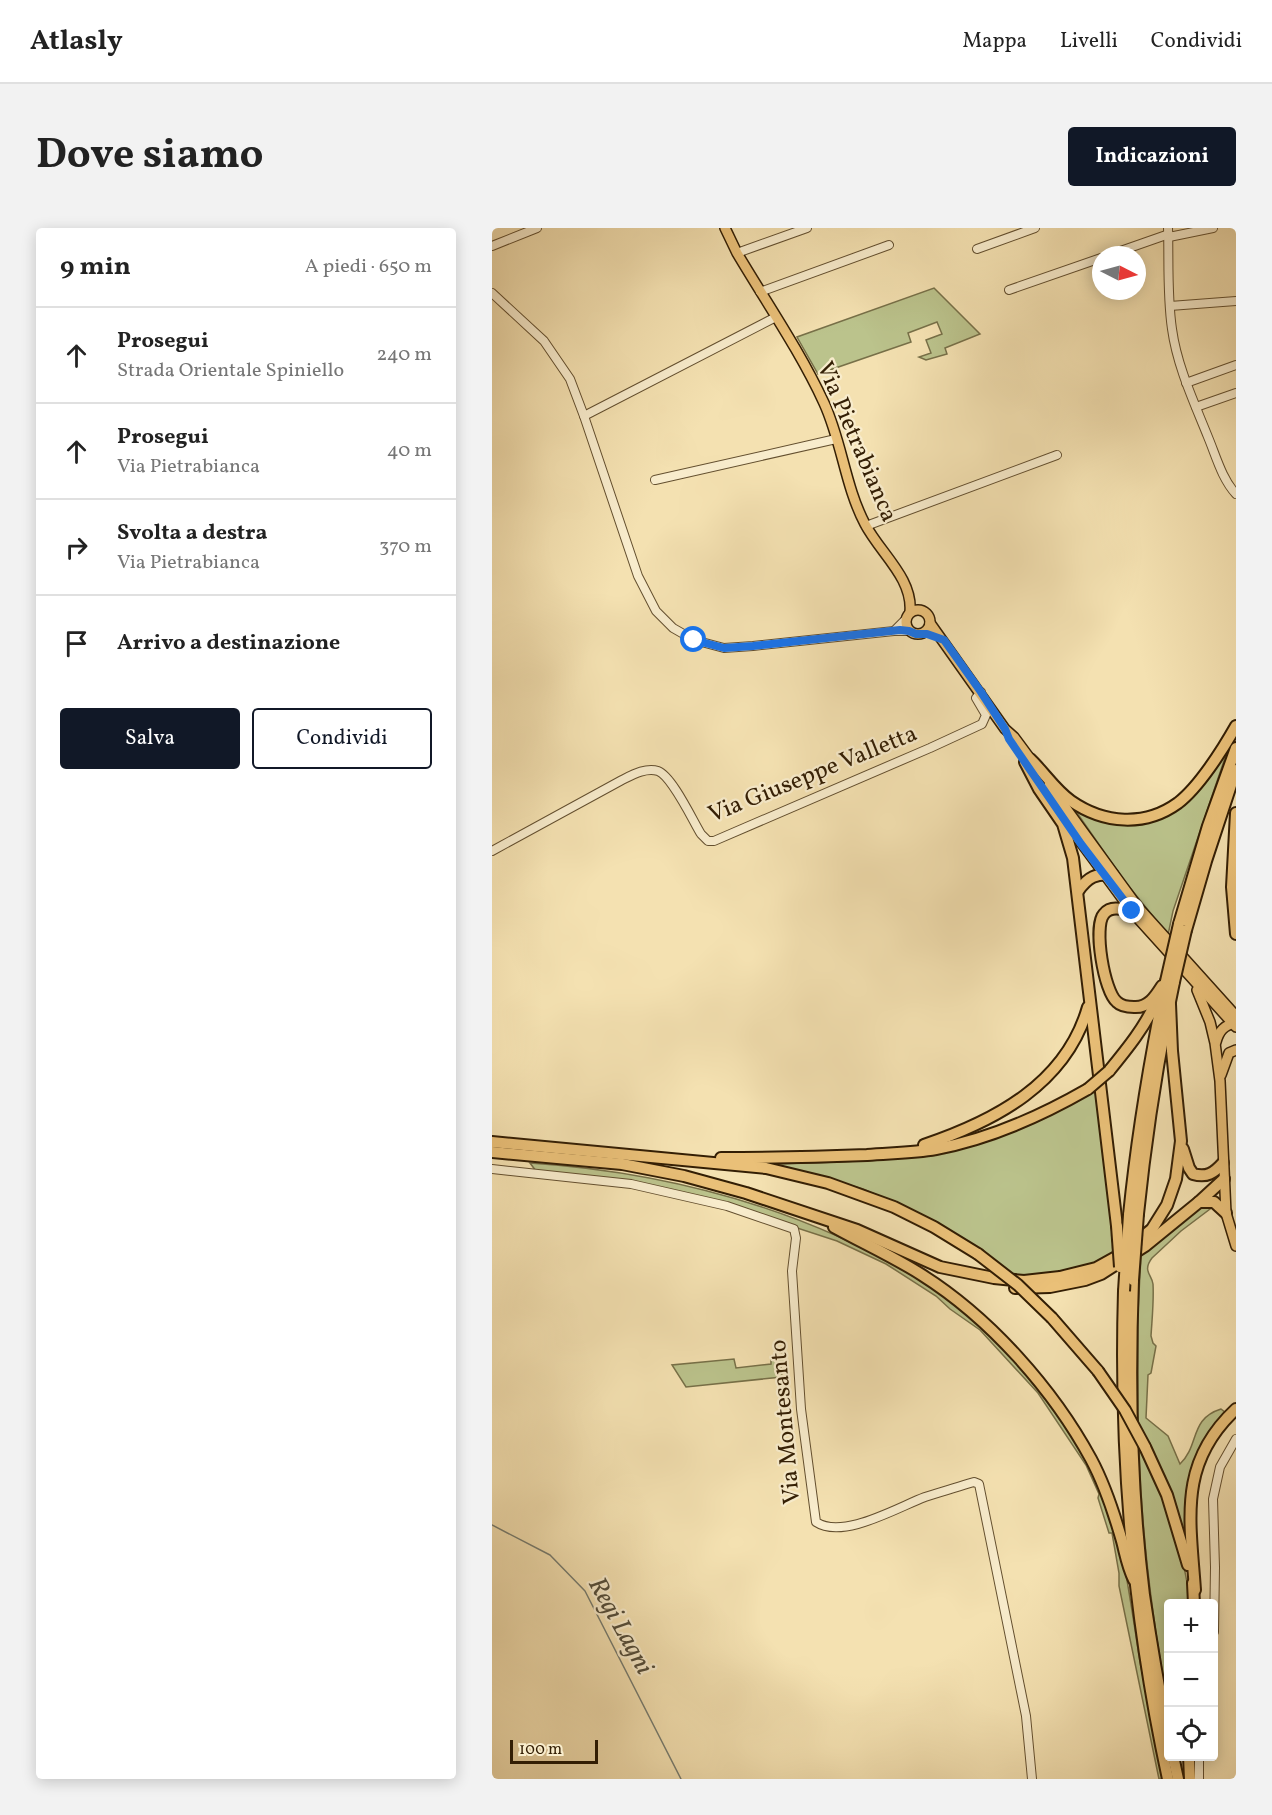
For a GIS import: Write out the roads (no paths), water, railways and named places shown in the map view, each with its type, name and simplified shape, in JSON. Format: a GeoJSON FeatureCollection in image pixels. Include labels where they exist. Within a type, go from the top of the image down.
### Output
{"type":"FeatureCollection","features":[{"type":"Feature","properties":{"kind":"highway"},"geometry":{"type":"LineString","coordinates":[[1027,761],[1070,801],[1095,815],[1118,820],[1151,816],[1179,802],[1203,776],[1236,726]]}},
{"type":"Feature","properties":{"kind":"highway"},"geometry":{"type":"LineString","coordinates":[[1164,1712],[1144,1596],[1133,1458],[1131,1359],[1136,1152],[1146,1085],[1208,826],[1236,748]]}},
{"type":"Feature","properties":{"kind":"highway"},"geometry":{"type":"LineString","coordinates":[[1027,761],[1039,789],[1062,824],[1073,858],[1124,1291]]}},
{"type":"Feature","properties":{"kind":"highway"},"geometry":{"type":"LineString","coordinates":[[1183,927],[1236,771]]}},
{"type":"Feature","properties":{"kind":"highway"},"geometry":{"type":"LineString","coordinates":[[1236,813],[1232,887],[1236,934]]}},
{"type":"Feature","properties":{"kind":"highway"},"geometry":{"type":"LineString","coordinates":[[1078,891],[1086,880],[1109,874]]}},
{"type":"Feature","properties":{"kind":"highway"},"geometry":{"type":"LineString","coordinates":[[1133,913],[1117,908],[1104,913],[1101,919],[1099,926],[1107,986],[1117,1002],[1127,1007],[1140,1007],[1152,1000],[1170,981]]}},
{"type":"Feature","properties":{"kind":"highway"},"geometry":{"type":"LineString","coordinates":[[1170,981],[1172,1052],[1182,1141],[1188,1168],[1194,1174],[1208,1175],[1216,1171],[1223,1162]]}},
{"type":"Feature","properties":{"kind":"highway"},"geometry":{"type":"LineString","coordinates":[[685,1160],[904,1153],[967,1142],[1014,1126],[1049,1111],[1088,1089],[1109,1071],[1151,1015],[1170,981]]}},
{"type":"Feature","properties":{"kind":"highway"},"geometry":{"type":"LineString","coordinates":[[904,1153],[951,1136],[988,1119],[1030,1093],[1054,1069],[1073,1044],[1083,1024],[1089,1000]]}},
{"type":"Feature","properties":{"kind":"highway"},"geometry":{"type":"LineString","coordinates":[[1168,1779],[1157,1727],[1134,1580],[1125,1458],[1122,1349],[1124,1291],[1133,1214],[1170,1004]]}},
{"type":"Feature","properties":{"kind":"highway"},"geometry":{"type":"LineString","coordinates":[[940,1267],[994,1278],[1024,1281],[1060,1277],[1096,1268],[1109,1262],[1152,1229],[1167,1205],[1176,1179],[1182,1141]]}},
{"type":"Feature","properties":{"kind":"highway"},"geometry":{"type":"LineString","coordinates":[[492,1142],[766,1168],[828,1183],[894,1207],[934,1227],[978,1254],[1018,1285],[1052,1318],[1098,1371],[1125,1410],[1167,1495],[1195,1590]]}},
{"type":"Feature","properties":{"kind":"highway"},"geometry":{"type":"LineString","coordinates":[[492,1153],[622,1164],[684,1176],[746,1193],[857,1230],[966,1278],[1014,1288],[1050,1287],[1085,1280],[1101,1274],[1145,1246],[1224,1179]]}},
{"type":"Feature","properties":{"kind":"highway"},"geometry":{"type":"LineString","coordinates":[[1199,1202],[1214,1202],[1226,1213]]}},
{"type":"Feature","properties":{"kind":"highway"},"geometry":{"type":"LineString","coordinates":[[807,1213],[923,1275],[969,1311],[1017,1355],[1043,1386],[1091,1460],[1106,1493],[1126,1563],[1134,1580]]}},
{"type":"Feature","properties":{"kind":"highway"},"geometry":{"type":"LineString","coordinates":[[1194,1599],[1190,1515],[1195,1470],[1203,1450],[1236,1409]]}},
{"type":"Feature","properties":{"kind":"highway"},"geometry":{"type":"LineString","coordinates":[[1174,1761],[1178,1779]]}},
{"type":"Feature","properties":{"kind":"highway"},"geometry":{"type":"LineString","coordinates":[[1189,1761],[1190,1779]]}},
{"type":"Feature","properties":{"kind":"main road","name":"Via Pietrabianca"},"geometry":{"type":"LineString","coordinates":[[725,228],[737,253],[824,403],[846,476],[866,526],[910,588],[922,610],[928,615],[930,623],[1109,874],[1133,913],[1193,981],[1235,1022]]}},
{"type":"Feature","properties":{"kind":"main road","name":"Via Pietrabianca"},"geometry":{"type":"LineString","coordinates":[[899,575],[910,597],[909,631]]}},
{"type":"Feature","properties":{"kind":"main road"},"geometry":{"type":"LineString","coordinates":[[908,616],[922,610]]}},
{"type":"Feature","properties":{"kind":"main road"},"geometry":{"type":"LineString","coordinates":[[920,634],[927,630],[930,623]]}},
{"type":"Feature","properties":{"kind":"main road"},"geometry":{"type":"LineString","coordinates":[[909,631],[933,635],[944,640]]}},
{"type":"Feature","properties":{"kind":"main road","name":"Via Pietrabianca"},"geometry":{"type":"LineString","coordinates":[[1109,874],[1235,1022]]}},
{"type":"Feature","properties":{"kind":"main road"},"geometry":{"type":"LineString","coordinates":[[1193,981],[1210,1022],[1215,1043],[1220,1081],[1226,1213],[1236,1246]]}},
{"type":"Feature","properties":{"kind":"main road"},"geometry":{"type":"LineString","coordinates":[[1215,1043],[1220,1031],[1235,1022]]}},
{"type":"Feature","properties":{"kind":"main road"},"geometry":{"type":"LineString","coordinates":[[1220,1081],[1223,1066],[1236,1040]]}},
{"type":"Feature","properties":{"kind":"street"},"geometry":{"type":"LineString","coordinates":[[492,246],[537,228]]}},
{"type":"Feature","properties":{"kind":"street"},"geometry":{"type":"LineString","coordinates":[[737,253],[807,228]]}},
{"type":"Feature","properties":{"kind":"street"},"geometry":{"type":"LineString","coordinates":[[977,249],[1035,228]]}},
{"type":"Feature","properties":{"kind":"street"},"geometry":{"type":"LineString","coordinates":[[1133,246],[1168,233],[1213,228]]}},
{"type":"Feature","properties":{"kind":"street"},"geometry":{"type":"LineString","coordinates":[[1168,233],[1172,330],[1186,383],[1228,482],[1236,494]]}},
{"type":"Feature","properties":{"kind":"street"},"geometry":{"type":"LineString","coordinates":[[760,292],[889,245]]}},
{"type":"Feature","properties":{"kind":"street"},"geometry":{"type":"LineString","coordinates":[[1008,290],[1092,261]]}},
{"type":"Feature","properties":{"kind":"street"},"geometry":{"type":"LineString","coordinates":[[492,293],[544,341],[570,379],[638,576],[656,611],[683,636],[710,646],[724,648],[909,631]]}},
{"type":"Feature","properties":{"kind":"street"},"geometry":{"type":"LineString","coordinates":[[1170,306],[1236,301]]}},
{"type":"Feature","properties":{"kind":"street"},"geometry":{"type":"LineString","coordinates":[[584,416],[776,317]]}},
{"type":"Feature","properties":{"kind":"street"},"geometry":{"type":"LineString","coordinates":[[1186,383],[1236,365]]}},
{"type":"Feature","properties":{"kind":"street"},"geometry":{"type":"LineString","coordinates":[[1196,407],[1236,393]]}},
{"type":"Feature","properties":{"kind":"street"},"geometry":{"type":"LineString","coordinates":[[655,480],[836,439]]}},
{"type":"Feature","properties":{"kind":"street"},"geometry":{"type":"LineString","coordinates":[[866,526],[1057,455]]}},
{"type":"Feature","properties":{"kind":"street"},"geometry":{"type":"LineString","coordinates":[[894,631],[908,616]]}},
{"type":"Feature","properties":{"kind":"street","name":"Via Giuseppe Valletta"},"geometry":{"type":"LineString","coordinates":[[492,851],[622,780],[652,770],[664,774],[701,834],[708,841],[714,842],[982,723],[986,715],[976,698],[981,692]]}},
{"type":"Feature","properties":{"kind":"street","name":"Via Montesanto"},"geometry":{"type":"LineString","coordinates":[[492,1169],[631,1184],[727,1206],[794,1229],[796,1238],[792,1271],[801,1408],[816,1522],[822,1525],[857,1524],[924,1497],[974,1482],[979,1484],[1026,1716],[1032,1779]]}},
{"type":"Feature","properties":{"kind":"street"},"geometry":{"type":"LineString","coordinates":[[1215,1599],[1213,1499],[1220,1467],[1236,1439]]}},
{"type":"Feature","properties":{"kind":"street"},"geometry":{"type":"LineString","coordinates":[[1199,1761],[1199,1779]]}},
{"type":"Feature","properties":{"kind":"waterway","name":"Regi Lagni"},"geometry":{"type":"LineString","coordinates":[[492,1525],[550,1555],[585,1591],[681,1779]]}}]}
